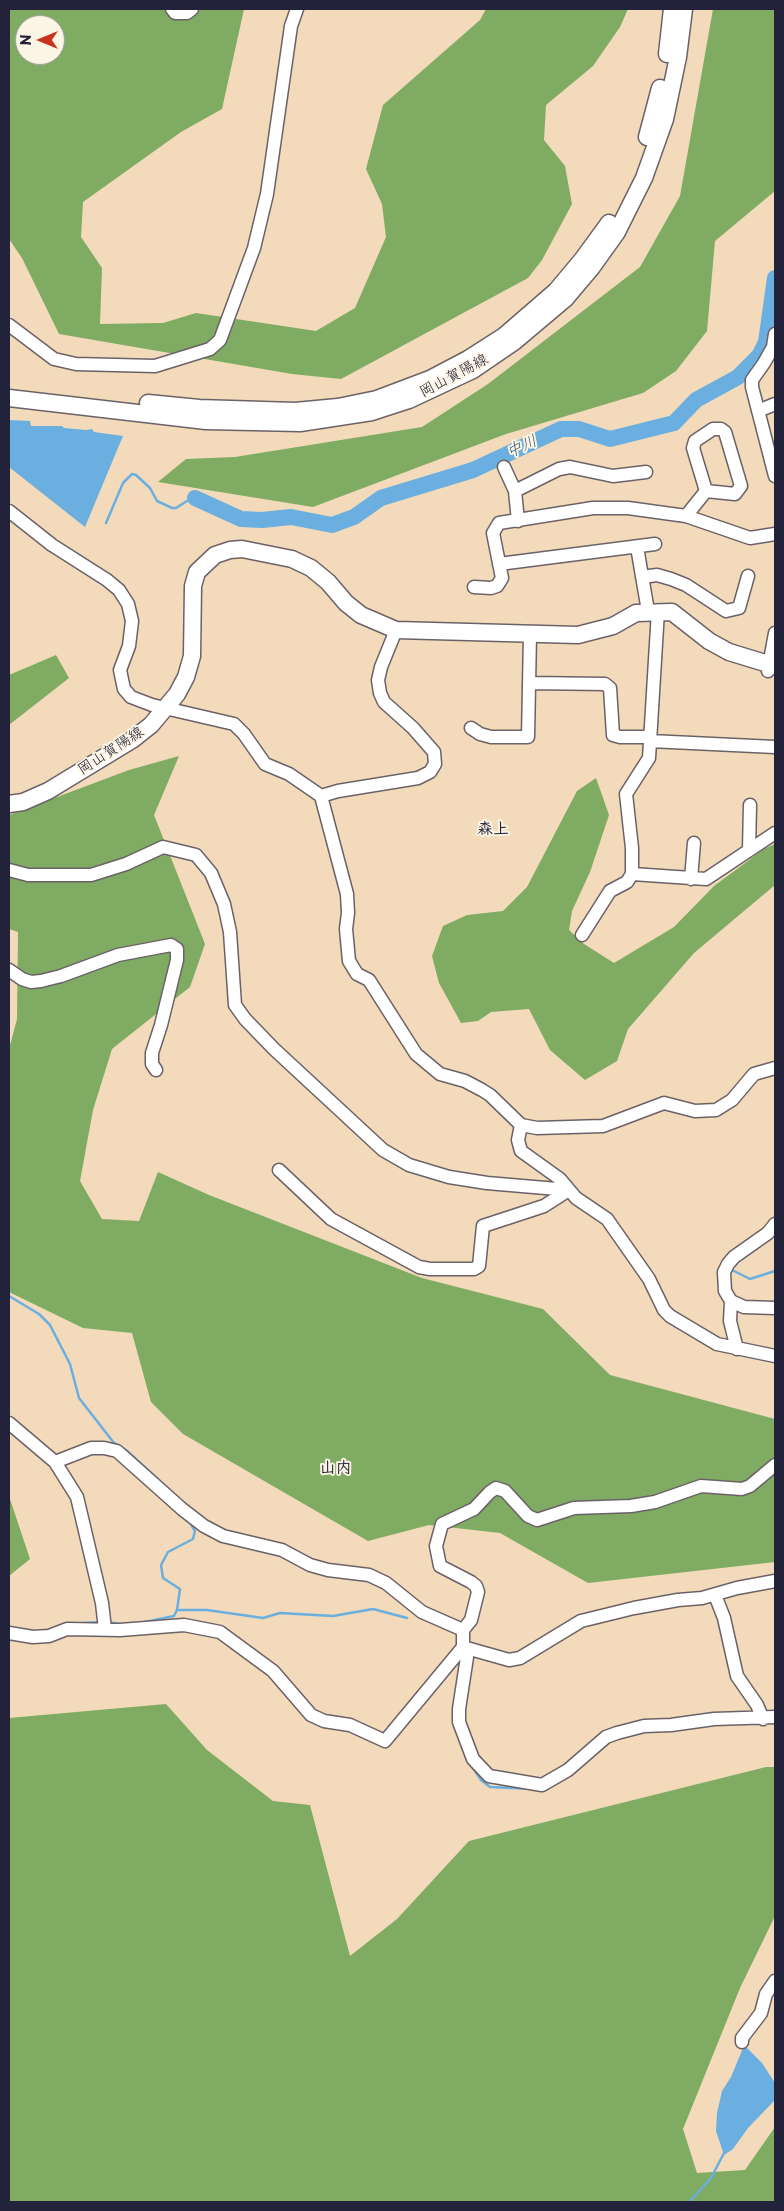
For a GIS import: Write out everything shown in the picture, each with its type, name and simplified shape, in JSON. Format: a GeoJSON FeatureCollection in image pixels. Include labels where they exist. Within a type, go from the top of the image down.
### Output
{"type":"FeatureCollection","features":[{"type":"Feature","properties":{"kind":"main road","name":"岡山賀陽線"},"geometry":{"type":"LineString","coordinates":[[9,387],[199,408],[295,411],[338,407],[377,399],[430,379],[468,359],[504,336],[556,291],[607,227],[634,174],[653,118],[667,55],[672,9]]}},
{"type":"Feature","properties":{"kind":"main road","name":"岡山賀陽線"},"geometry":{"type":"LineString","coordinates":[[9,398],[206,421],[300,423],[372,412],[433,390],[473,370],[514,342],[565,299],[592,267],[617,232],[644,178],[665,119],[678,57],[684,9]]}},
{"type":"Feature","properties":{"kind":"main road","name":"岡山賀陽線"},"geometry":{"type":"LineString","coordinates":[[9,804],[23,802],[48,791],[132,740],[151,724],[165,708],[186,677],[192,656],[193,586],[197,572],[215,555],[242,549],[292,558],[311,568],[328,582],[346,603],[361,615],[396,630],[590,634],[613,626],[636,613],[656,611]]}},
{"type":"Feature","properties":{"kind":"main road"},"geometry":{"type":"LineString","coordinates":[[656,611],[672,612],[709,641],[729,652],[773,666]]}},
{"type":"Feature","properties":{"kind":"street"},"geometry":{"type":"LineString","coordinates":[[172,9],[180,13],[187,13],[192,9]]}},
{"type":"Feature","properties":{"kind":"street"},"geometry":{"type":"LineString","coordinates":[[9,324],[54,359],[76,364],[155,366],[210,349],[220,340],[254,248],[261,221],[267,194],[291,26],[297,9]]}},
{"type":"Feature","properties":{"kind":"street"},"geometry":{"type":"LineString","coordinates":[[775,334],[769,355],[752,380],[775,476]]}},
{"type":"Feature","properties":{"kind":"street"},"geometry":{"type":"LineString","coordinates":[[758,411],[775,404]]}},
{"type":"Feature","properties":{"kind":"street"},"geometry":{"type":"LineString","coordinates":[[721,428],[725,432],[740,486],[735,494],[706,490],[693,448],[700,437],[713,429],[721,428]]}},
{"type":"Feature","properties":{"kind":"street"},"geometry":{"type":"LineString","coordinates":[[504,468],[515,491],[518,521]]}},
{"type":"Feature","properties":{"kind":"street"},"geometry":{"type":"LineString","coordinates":[[515,491],[559,469],[570,468],[613,476],[646,472]]}},
{"type":"Feature","properties":{"kind":"street"},"geometry":{"type":"LineString","coordinates":[[686,516],[706,490]]}},
{"type":"Feature","properties":{"kind":"street"},"geometry":{"type":"LineString","coordinates":[[474,587],[491,588],[497,586],[502,578],[493,533],[499,523],[593,508],[628,508],[686,516],[750,538],[775,534]]}},
{"type":"Feature","properties":{"kind":"street"},"geometry":{"type":"LineString","coordinates":[[9,511],[52,545],[107,580],[119,590],[128,604],[132,621],[129,646],[120,670],[124,689],[131,697],[140,702],[234,724],[244,734],[265,764],[289,774],[321,796],[347,894],[348,913],[346,929],[349,961],[357,974],[369,980],[416,1054],[440,1074],[465,1081],[490,1094],[521,1125],[538,1128],[603,1126],[664,1103],[695,1110],[716,1110],[732,1100],[754,1074],[775,1068]]}},
{"type":"Feature","properties":{"kind":"street"},"geometry":{"type":"LineString","coordinates":[[499,564],[654,544]]}},
{"type":"Feature","properties":{"kind":"street"},"geometry":{"type":"LineString","coordinates":[[582,935],[610,891],[627,882],[632,874],[632,848],[626,794],[649,758],[656,611],[642,577],[637,547]]}},
{"type":"Feature","properties":{"kind":"street"},"geometry":{"type":"LineString","coordinates":[[642,577],[657,575],[686,584],[726,611],[739,608],[748,576]]}},
{"type":"Feature","properties":{"kind":"street"},"geometry":{"type":"LineString","coordinates":[[321,796],[338,791],[418,778],[430,772],[435,764],[434,752],[414,728],[384,702],[380,692],[378,680],[381,667],[396,630]]}},
{"type":"Feature","properties":{"kind":"street"},"geometry":{"type":"LineString","coordinates":[[773,666],[775,633]]}},
{"type":"Feature","properties":{"kind":"street"},"geometry":{"type":"LineString","coordinates":[[471,728],[480,734],[491,737],[528,737],[530,634]]}},
{"type":"Feature","properties":{"kind":"street"},"geometry":{"type":"LineString","coordinates":[[530,682],[605,684],[610,688],[613,735],[620,737],[775,747]]}},
{"type":"Feature","properties":{"kind":"street"},"geometry":{"type":"LineString","coordinates":[[749,850],[750,805]]}},
{"type":"Feature","properties":{"kind":"street"},"geometry":{"type":"LineString","coordinates":[[632,874],[706,879],[775,833]]}},
{"type":"Feature","properties":{"kind":"street"},"geometry":{"type":"LineString","coordinates":[[691,879],[694,843]]}},
{"type":"Feature","properties":{"kind":"street"},"geometry":{"type":"LineString","coordinates":[[9,870],[28,875],[91,875],[126,864],[163,847],[196,855],[211,873],[224,904],[233,955],[235,1005],[245,1019],[274,1049],[383,1150],[409,1165],[449,1177],[487,1183],[569,1190]]}},
{"type":"Feature","properties":{"kind":"street"},"geometry":{"type":"LineString","coordinates":[[9,970],[22,979],[41,981],[61,976],[118,955],[171,945],[177,949],[177,960],[162,1025],[152,1053],[152,1064],[156,1070]]}},
{"type":"Feature","properties":{"kind":"street"},"geometry":{"type":"LineString","coordinates":[[521,1125],[518,1140],[522,1151],[560,1179],[576,1198],[607,1220],[650,1279],[664,1310],[670,1316],[717,1344],[775,1356]]}},
{"type":"Feature","properties":{"kind":"street"},"geometry":{"type":"LineString","coordinates":[[279,1170],[330,1219],[419,1267],[430,1269],[474,1269],[479,1266],[483,1226],[544,1206],[569,1190]]}},
{"type":"Feature","properties":{"kind":"street"},"geometry":{"type":"LineString","coordinates":[[737,1349],[730,1321],[731,1301],[723,1282],[728,1264],[768,1233],[775,1224]]}},
{"type":"Feature","properties":{"kind":"street"},"geometry":{"type":"LineString","coordinates":[[731,1301],[744,1306],[775,1308]]}},
{"type":"Feature","properties":{"kind":"street"},"geometry":{"type":"LineString","coordinates":[[9,1423],[56,1462],[77,1497],[105,1624]]}},
{"type":"Feature","properties":{"kind":"street"},"geometry":{"type":"LineString","coordinates":[[56,1462],[91,1448],[104,1448],[116,1451],[182,1509],[204,1526],[223,1536],[282,1550],[310,1565],[328,1570],[369,1575],[386,1583],[422,1612],[463,1630]]}},
{"type":"Feature","properties":{"kind":"street"},"geometry":{"type":"LineString","coordinates":[[769,1718],[732,1718],[644,1726],[606,1737],[568,1770],[542,1785],[495,1778],[484,1772],[474,1759],[459,1722],[467,1657],[463,1647],[463,1630],[471,1620],[478,1592],[476,1586],[471,1582],[440,1566],[436,1546],[439,1529],[446,1521],[474,1510],[493,1489],[505,1491],[528,1516],[538,1520],[574,1508],[632,1506],[654,1502],[701,1486],[742,1489],[750,1486],[775,1465]]}},
{"type":"Feature","properties":{"kind":"street"},"geometry":{"type":"LineString","coordinates":[[463,1647],[509,1660],[520,1658],[581,1621],[634,1608],[715,1595],[737,1588],[775,1581]]}},
{"type":"Feature","properties":{"kind":"street"},"geometry":{"type":"LineString","coordinates":[[715,1595],[724,1618],[737,1676],[756,1705],[769,1718]]}},
{"type":"Feature","properties":{"kind":"street"},"geometry":{"type":"LineString","coordinates":[[9,1633],[33,1637],[49,1636],[67,1629],[105,1624],[120,1630],[184,1625],[220,1632],[274,1671],[311,1716],[324,1721],[350,1725],[385,1741],[463,1647]]}},
{"type":"Feature","properties":{"kind":"street"},"geometry":{"type":"LineString","coordinates":[[742,2042],[742,2038],[761,2012],[766,1994],[775,1981]]}},
{"type":"Feature","properties":{"kind":"green space"},"geometry":{"type":"Polygon","coordinates":[[[9,9],[244,9],[222,109],[181,132],[83,202],[81,237],[102,268],[100,324],[163,323],[196,313],[316,331],[355,308],[386,237],[382,204],[366,169],[383,105],[480,20],[486,9],[628,9],[620,27],[593,66],[546,105],[544,140],[565,166],[572,204],[542,260],[528,278],[341,379],[292,374],[59,334],[22,258],[9,239],[9,9]]]}},
{"type":"Feature","properties":{"kind":"green space"},"geometry":{"type":"Polygon","coordinates":[[[713,9],[775,9],[775,191],[715,241],[707,331],[676,371],[643,393],[506,434],[313,507],[158,482],[186,459],[235,457],[422,427],[488,384],[640,267],[680,196],[713,9]]]}},
{"type":"Feature","properties":{"kind":"green space"},"geometry":{"type":"Polygon","coordinates":[[[56,655],[69,678],[9,725],[9,675],[56,655]]]}},
{"type":"Feature","properties":{"kind":"green space"},"geometry":{"type":"Polygon","coordinates":[[[179,756],[154,815],[205,944],[190,987],[112,1049],[93,1110],[80,1181],[102,1219],[139,1221],[158,1172],[209,1195],[422,1278],[543,1309],[610,1375],[775,1419],[775,1562],[588,1583],[500,1533],[429,1525],[368,1541],[183,1434],[151,1402],[132,1333],[83,1328],[9,1292],[9,1049],[17,1019],[18,932],[9,929],[9,815],[129,770],[179,756]]]}},
{"type":"Feature","properties":{"kind":"green space"},"geometry":{"type":"Polygon","coordinates":[[[596,778],[609,815],[590,872],[572,911],[569,930],[584,944],[614,963],[674,927],[714,886],[764,849],[775,844],[775,885],[694,953],[628,1029],[617,1061],[585,1080],[550,1050],[529,1009],[491,1012],[478,1021],[461,1023],[439,983],[432,956],[443,926],[467,915],[503,911],[527,887],[577,791],[596,778]]]}},
{"type":"Feature","properties":{"kind":"green space"},"geometry":{"type":"Polygon","coordinates":[[[9,1496],[30,1559],[9,1576],[9,1496]]]}},
{"type":"Feature","properties":{"kind":"green space"},"geometry":{"type":"Polygon","coordinates":[[[166,1704],[207,1750],[273,1801],[310,1805],[350,1956],[397,1919],[469,1841],[766,1767],[775,1767],[775,1916],[740,1988],[683,2129],[697,2173],[745,2170],[775,2127],[775,2202],[9,2202],[9,1718],[166,1704]]]}},
{"type":"Feature","properties":{"kind":"water"},"geometry":{"type":"Polygon","coordinates":[[[9,420],[30,421],[31,426],[62,426],[64,428],[92,429],[94,432],[123,436],[85,527],[9,467],[9,420]]]}},
{"type":"Feature","properties":{"kind":"water"},"geometry":{"type":"Polygon","coordinates":[[[746,2047],[762,2063],[775,2083],[775,2100],[748,2128],[733,2149],[724,2155],[716,2131],[717,2113],[722,2091],[731,2077],[743,2048],[746,2047]]]}},
{"type":"Feature","properties":{"kind":"waterway","name":"中川"},"geometry":{"type":"LineString","coordinates":[[195,498],[241,519],[262,520],[291,517],[332,525],[354,517],[381,498],[473,470],[561,429],[579,429],[610,439],[674,423],[696,400],[738,377],[759,356],[766,342],[775,278]]}},
{"type":"Feature","properties":{"kind":"waterway"},"geometry":{"type":"LineString","coordinates":[[106,523],[123,483],[132,474],[136,475],[150,488],[157,501],[172,508],[176,508],[187,501]]}},
{"type":"Feature","properties":{"kind":"waterway"},"geometry":{"type":"LineString","coordinates":[[730,1269],[750,1279],[775,1271]]}},
{"type":"Feature","properties":{"kind":"waterway"},"geometry":{"type":"LineString","coordinates":[[9,1296],[39,1314],[50,1325],[70,1364],[79,1398],[114,1443],[126,1450],[186,1505]]}},
{"type":"Feature","properties":{"kind":"waterway"},"geometry":{"type":"LineString","coordinates":[[177,1610],[180,1589],[163,1578],[161,1565],[168,1552],[193,1539],[195,1531],[189,1521]]}},
{"type":"Feature","properties":{"kind":"waterway"},"geometry":{"type":"LineString","coordinates":[[145,1622],[174,1616],[177,1610],[207,1610],[263,1618],[280,1613],[333,1616],[373,1609],[407,1618]]}},
{"type":"Feature","properties":{"kind":"waterway"},"geometry":{"type":"LineString","coordinates":[[83,1623],[100,1622]]}},
{"type":"Feature","properties":{"kind":"waterway"},"geometry":{"type":"LineString","coordinates":[[108,1622],[119,1624]]}},
{"type":"Feature","properties":{"kind":"waterway"},"geometry":{"type":"LineString","coordinates":[[465,1756],[481,1780],[490,1787],[534,1789]]}},
{"type":"Feature","properties":{"kind":"waterway"},"geometry":{"type":"LineString","coordinates":[[689,2202],[711,2178],[724,2153]]}},
{"type":"Feature","properties":{"kind":"district","name":"森上"},"geometry":{"type":"Point","coordinates":[493,830]}},
{"type":"Feature","properties":{"kind":"district","name":"山内"},"geometry":{"type":"Point","coordinates":[336,1469]}}]}
